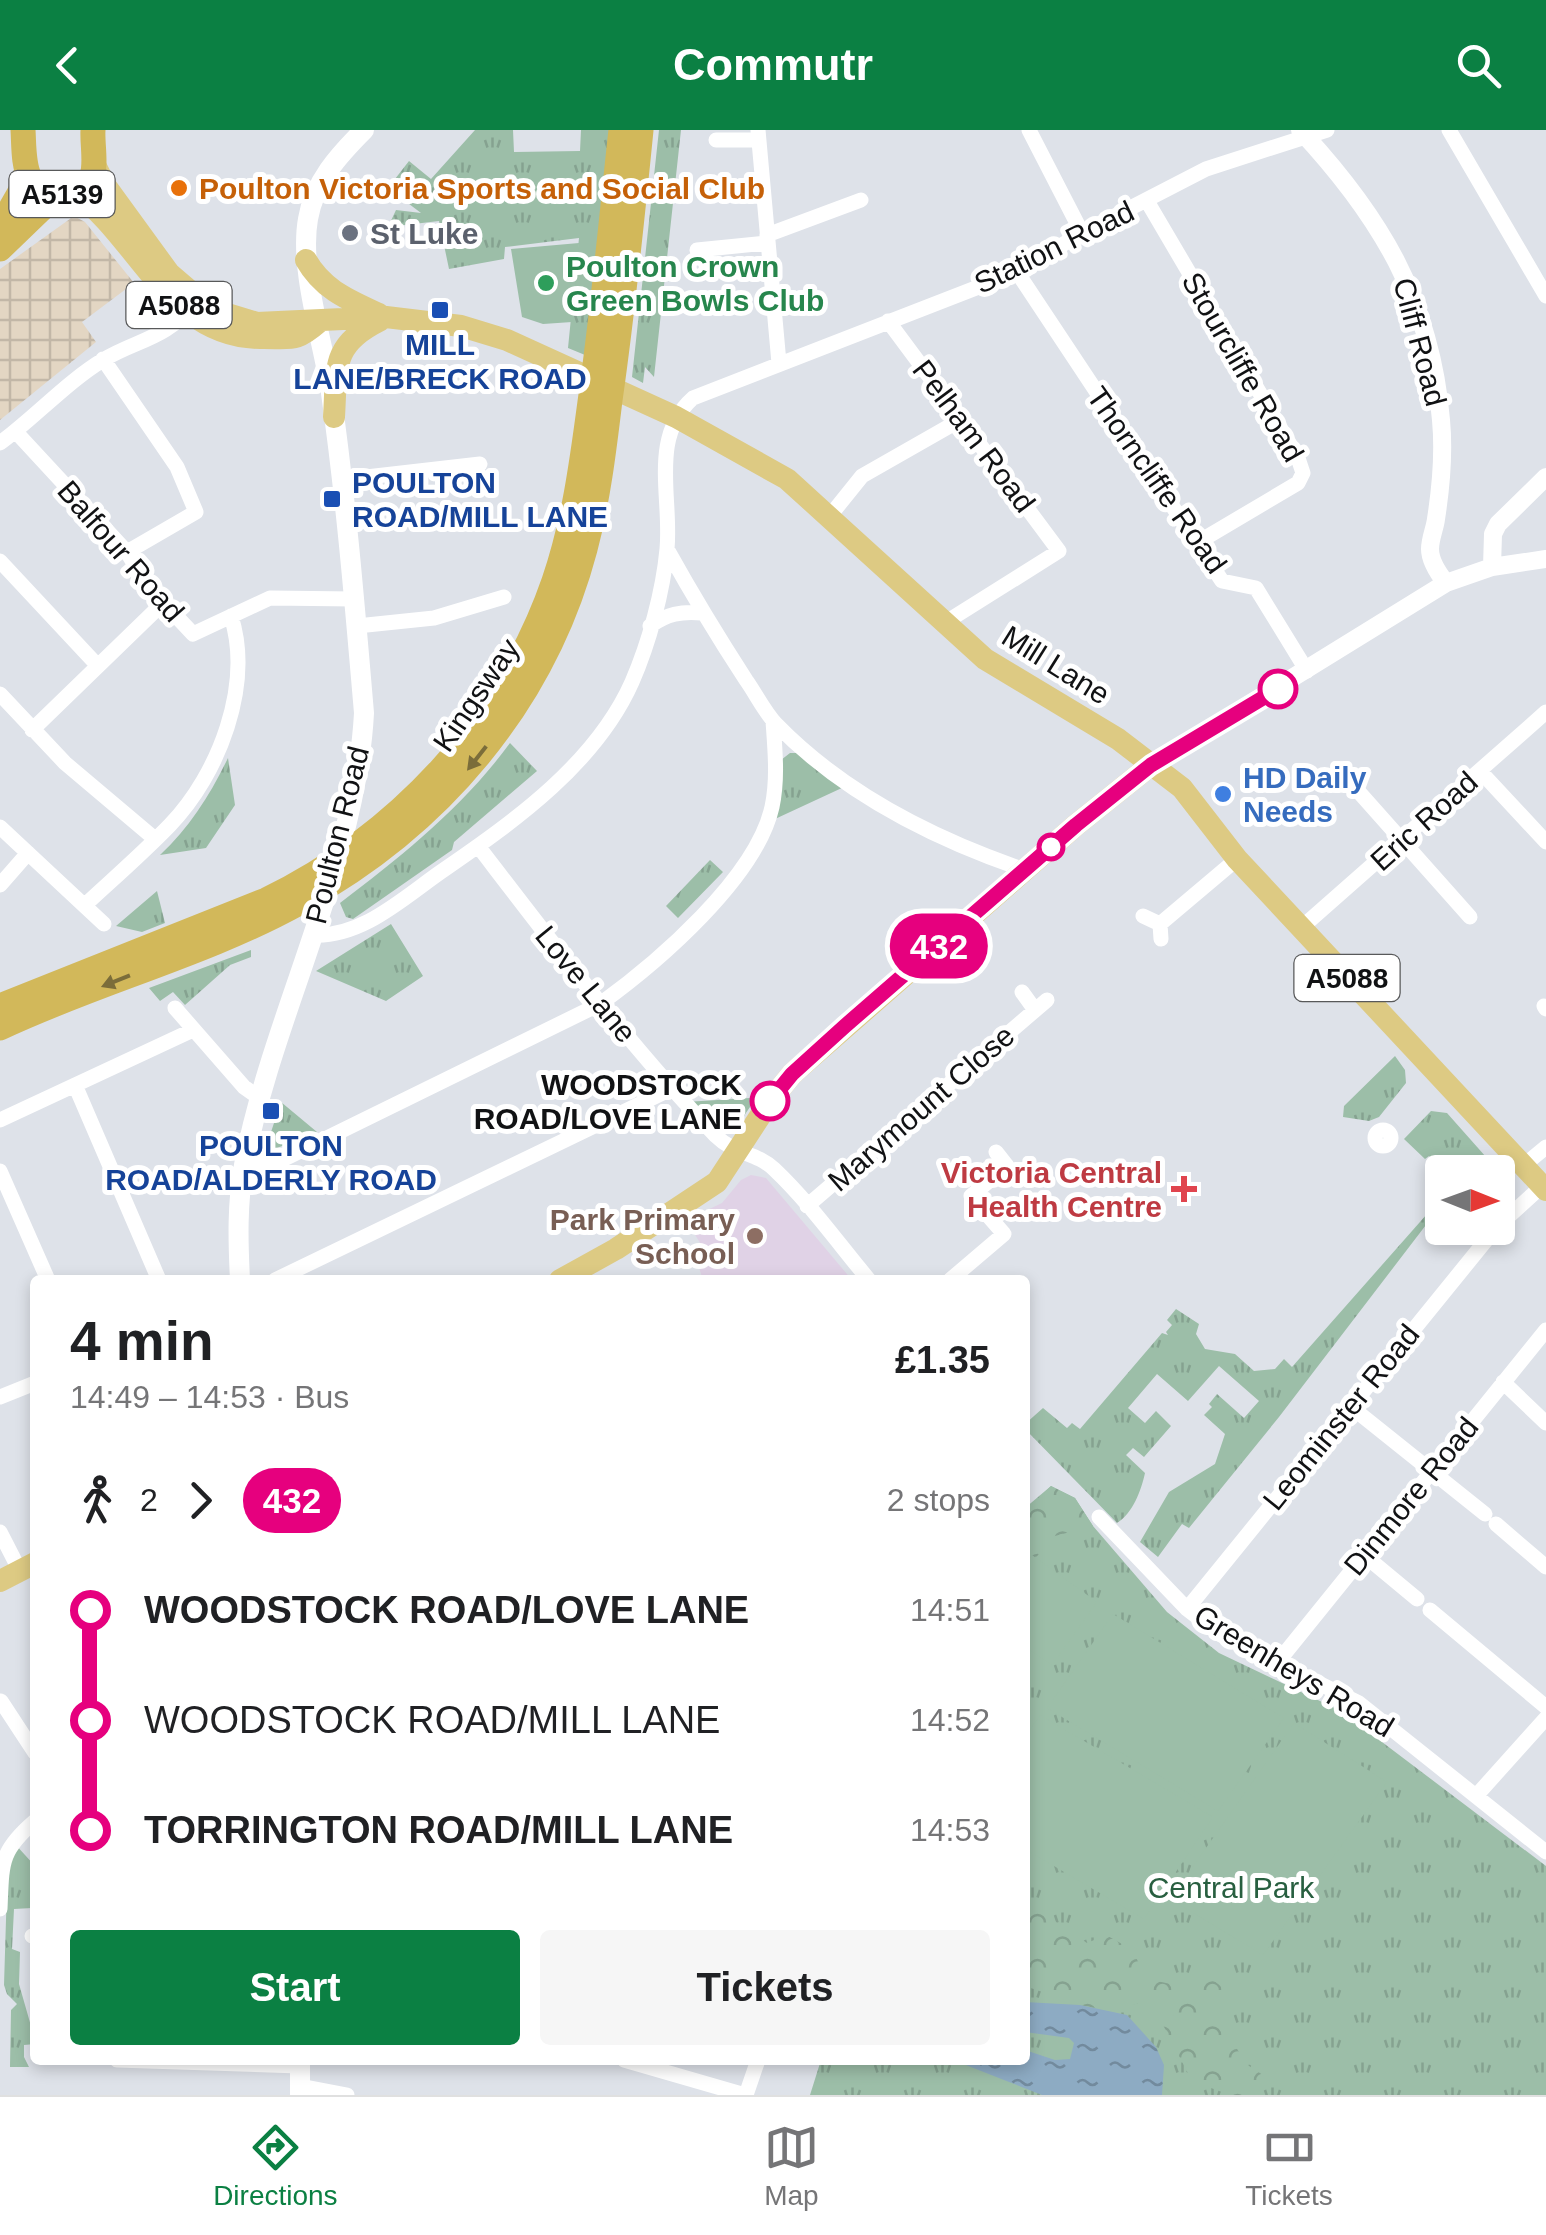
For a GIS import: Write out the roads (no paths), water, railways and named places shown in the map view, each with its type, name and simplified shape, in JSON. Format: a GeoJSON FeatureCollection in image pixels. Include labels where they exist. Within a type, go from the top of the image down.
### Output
{"type":"FeatureCollection","features":[{"type":"Feature","properties":{"kind":"highway","name":"A5139"},"geometry":{"type":"LineString","coordinates":[[23,130],[27,170],[38,188],[66,193]]}},
{"type":"Feature","properties":{"kind":"highway","name":"Kingsway"},"geometry":{"type":"LineString","coordinates":[[0,1006],[299,884],[370,837],[407,804],[447,763],[482,718],[510,676],[534,628],[554,582],[570,526],[599,336],[621,130]]}},
{"type":"Feature","properties":{"kind":"highway","name":"Kingsway"},"geometry":{"type":"LineString","coordinates":[[0,1028],[240,930],[296,905],[343,877],[399,838],[440,802],[502,725],[531,680],[558,626],[585,550],[600,478],[641,130]]}},
{"type":"Feature","properties":{"kind":"highway","name":"A5139"},"geometry":{"type":"LineString","coordinates":[[0,249],[66,193],[90,181],[95,141]]}},
{"type":"Feature","properties":{"kind":"highway","name":"A5139"},"geometry":{"type":"LineString","coordinates":[[0,227],[12,209],[27,170]]}},
{"type":"Feature","properties":{"kind":"main road","name":"Poulton Road"},"geometry":{"type":"LineString","coordinates":[[240,1275],[238,1223],[244,1166],[347,816],[362,752],[364,713],[334,417],[306,260],[308,217],[317,187],[364,130]]}},
{"type":"Feature","properties":{"kind":"main road","name":"A5088"},"geometry":{"type":"LineString","coordinates":[[95,141],[105,185],[192,306]]}},
{"type":"Feature","properties":{"kind":"main road","name":"A5088"},"geometry":{"type":"LineString","coordinates":[[66,193],[99,209],[192,306],[257,323],[320,322]]}},
{"type":"Feature","properties":{"kind":"main road"},"geometry":{"type":"LineString","coordinates":[[306,260],[314,275],[336,294],[386,317]]}},
{"type":"Feature","properties":{"kind":"main road"},"geometry":{"type":"LineString","coordinates":[[334,417],[341,352],[353,334],[386,317]]}},
{"type":"Feature","properties":{"kind":"main road","name":"Mill Lane"},"geometry":{"type":"LineString","coordinates":[[320,322],[386,317],[461,326],[507,340],[676,417],[786,479],[985,660],[1118,739],[1182,788],[1237,860],[1544,1188]]}},
{"type":"Feature","properties":{"kind":"main road"},"geometry":{"type":"LineString","coordinates":[[569,1275],[718,1182],[792,1074],[1151,765]]}},
{"type":"Feature","properties":{"kind":"street"},"geometry":{"type":"LineString","coordinates":[[1029,130],[1082,233]]}},
{"type":"Feature","properties":{"kind":"street","name":"Station Road"},"geometry":{"type":"LineString","coordinates":[[676,417],[693,398],[1018,272],[1082,233],[1206,169],[1304,134],[1327,130]]}},
{"type":"Feature","properties":{"kind":"street"},"geometry":{"type":"LineString","coordinates":[[1450,130],[1546,296]]}},
{"type":"Feature","properties":{"kind":"street","name":"Cliff Road"},"geometry":{"type":"LineString","coordinates":[[1304,134],[1343,176],[1373,218],[1394,256],[1424,334],[1441,418],[1442,456],[1430,550],[1436,570],[1446,583]]}},
{"type":"Feature","properties":{"kind":"street"},"geometry":{"type":"LineString","coordinates":[[716,140],[758,135],[778,363]]}},
{"type":"Feature","properties":{"kind":"street"},"geometry":{"type":"LineString","coordinates":[[696,250],[767,239],[860,200]]}},
{"type":"Feature","properties":{"kind":"street","name":"Stourcliffe Road"},"geometry":{"type":"LineString","coordinates":[[1147,201],[1298,458],[1303,473],[1298,483],[1195,544]]}},
{"type":"Feature","properties":{"kind":"street","name":"Thorncliffe Road"},"geometry":{"type":"LineString","coordinates":[[1018,272],[1195,544],[1222,581],[1256,588],[1307,671]]}},
{"type":"Feature","properties":{"kind":"street"},"geometry":{"type":"LineString","coordinates":[[0,443],[103,359],[158,336],[192,306]]}},
{"type":"Feature","properties":{"kind":"street","name":"Pelham Road"},"geometry":{"type":"LineString","coordinates":[[888,321],[1060,551],[946,622]]}},
{"type":"Feature","properties":{"kind":"street"},"geometry":{"type":"LineString","coordinates":[[103,359],[176,467],[196,512],[127,552]]}},
{"type":"Feature","properties":{"kind":"street"},"geometry":{"type":"LineString","coordinates":[[315,925],[328,936],[356,930],[478,846],[551,788],[600,737],[632,682],[650,626],[667,548],[664,474],[676,417]]}},
{"type":"Feature","properties":{"kind":"street"},"geometry":{"type":"LineString","coordinates":[[828,516],[862,476],[962,420]]}},
{"type":"Feature","properties":{"kind":"street","name":"Balfour Road"},"geometry":{"type":"LineString","coordinates":[[16,432],[127,552],[147,585],[193,634],[270,598],[354,599]]}},
{"type":"Feature","properties":{"kind":"street"},"geometry":{"type":"LineString","coordinates":[[340,480],[480,464]]}},
{"type":"Feature","properties":{"kind":"street"},"geometry":{"type":"LineString","coordinates":[[1492,567],[1493,534],[1498,524],[1546,477]]}},
{"type":"Feature","properties":{"kind":"street"},"geometry":{"type":"LineString","coordinates":[[667,548],[702,613],[774,721],[807,752],[901,819],[1025,870]]}},
{"type":"Feature","properties":{"kind":"street"},"geometry":{"type":"LineString","coordinates":[[1151,765],[1446,583],[1492,567],[1546,559]]}},
{"type":"Feature","properties":{"kind":"street"},"geometry":{"type":"LineString","coordinates":[[0,561],[98,666]]}},
{"type":"Feature","properties":{"kind":"street"},"geometry":{"type":"LineString","coordinates":[[356,626],[434,618],[504,597]]}},
{"type":"Feature","properties":{"kind":"street"},"geometry":{"type":"LineString","coordinates":[[32,730],[164,602]]}},
{"type":"Feature","properties":{"kind":"street"},"geometry":{"type":"LineString","coordinates":[[650,626],[664,616],[702,613]]}},
{"type":"Feature","properties":{"kind":"street"},"geometry":{"type":"LineString","coordinates":[[84,905],[172,823],[201,783],[220,747],[239,668],[238,640],[231,616]]}},
{"type":"Feature","properties":{"kind":"street"},"geometry":{"type":"LineString","coordinates":[[0,694],[65,763],[155,840]]}},
{"type":"Feature","properties":{"kind":"street","name":"Eric Road"},"geometry":{"type":"LineString","coordinates":[[1301,928],[1546,712]]}},
{"type":"Feature","properties":{"kind":"street"},"geometry":{"type":"LineString","coordinates":[[244,1166],[280,1160],[600,1004],[629,983],[715,902],[754,853],[772,808],[774,721]]}},
{"type":"Feature","properties":{"kind":"street"},"geometry":{"type":"LineString","coordinates":[[1480,771],[1546,842]]}},
{"type":"Feature","properties":{"kind":"street"},"geometry":{"type":"LineString","coordinates":[[1342,773],[1470,917]]}},
{"type":"Feature","properties":{"kind":"street"},"geometry":{"type":"LineString","coordinates":[[0,827],[104,924]]}},
{"type":"Feature","properties":{"kind":"street","name":"Love Lane"},"geometry":{"type":"LineString","coordinates":[[478,846],[600,1004],[673,1088],[720,1140],[737,1153],[754,1154],[774,1170],[865,1275]]}},
{"type":"Feature","properties":{"kind":"street"},"geometry":{"type":"LineString","coordinates":[[0,885],[28,853]]}},
{"type":"Feature","properties":{"kind":"street"},"geometry":{"type":"LineString","coordinates":[[1142,916],[1160,932],[1237,860]]}},
{"type":"Feature","properties":{"kind":"street","name":"Marymount Close"},"geometry":{"type":"LineString","coordinates":[[808,1206],[1041,1005],[1022,992]]}},
{"type":"Feature","properties":{"kind":"street"},"geometry":{"type":"LineString","coordinates":[[175,1008],[244,1087],[261,1099]]}},
{"type":"Feature","properties":{"kind":"street"},"geometry":{"type":"LineString","coordinates":[[0,1120],[193,1030]]}},
{"type":"Feature","properties":{"kind":"street"},"geometry":{"type":"LineString","coordinates":[[75,1084],[157,1275]]}},
{"type":"Feature","properties":{"kind":"street"},"geometry":{"type":"LineString","coordinates":[[285,1275],[673,1088]]}},
{"type":"Feature","properties":{"kind":"street"},"geometry":{"type":"LineString","coordinates":[[1524,1166],[1546,1147]]}},
{"type":"Feature","properties":{"kind":"street"},"geometry":{"type":"LineString","coordinates":[[956,1275],[1004,1234],[972,1196],[1007,1166],[996,1152]]}},
{"type":"Feature","properties":{"kind":"street"},"geometry":{"type":"LineString","coordinates":[[0,1171],[46,1275]]}},
{"type":"Feature","properties":{"kind":"street","name":"Leominster Road"},"geometry":{"type":"LineString","coordinates":[[1515,1212],[1544,1188]]}},
{"type":"Feature","properties":{"kind":"street","name":"Leominster Road"},"geometry":{"type":"LineString","coordinates":[[1188,1608],[1482,1245]]}},
{"type":"Feature","properties":{"kind":"street","name":"Dinmore Road"},"geometry":{"type":"LineString","coordinates":[[1277,1663],[1546,1330]]}},
{"type":"Feature","properties":{"kind":"street"},"geometry":{"type":"LineString","coordinates":[[1503,1382],[1546,1423]]}},
{"type":"Feature","properties":{"kind":"street"},"geometry":{"type":"LineString","coordinates":[[0,1397],[30,1385]]}},
{"type":"Feature","properties":{"kind":"street"},"geometry":{"type":"LineString","coordinates":[[1350,1406],[1546,1568]]}},
{"type":"Feature","properties":{"kind":"street","name":"Greenheys Road"},"geometry":{"type":"LineString","coordinates":[[1099,1516],[1188,1608],[1221,1635],[1359,1702],[1546,1852]]}},
{"type":"Feature","properties":{"kind":"street"},"geometry":{"type":"LineString","coordinates":[[0,1532],[18,1572]]}},
{"type":"Feature","properties":{"kind":"street"},"geometry":{"type":"LineString","coordinates":[[1364,1555],[1546,1707]]}},
{"type":"Feature","properties":{"kind":"street"},"geometry":{"type":"LineString","coordinates":[[1,1701],[30,1738]]}},
{"type":"Feature","properties":{"kind":"street"},"geometry":{"type":"LineString","coordinates":[[1476,1796],[1546,1718]]}},
{"type":"Feature","properties":{"kind":"street"},"geometry":{"type":"LineString","coordinates":[[0,1909],[2,1852],[10,1839],[30,1825]]}},
{"type":"Feature","properties":{"kind":"street"},"geometry":{"type":"LineString","coordinates":[[171,2065],[300,2077],[348,2095]]}},
{"type":"Feature","properties":{"kind":"street"},"geometry":{"type":"LineString","coordinates":[[641,2065],[746,2095],[756,2065]]}},
{"type":"Feature","properties":{"kind":"water"},"geometry":{"type":"Polygon","coordinates":[[[1030,2002],[1080,2005],[1127,2015],[1156,2047],[1164,2065],[1162,2095],[1042,2095],[966,2065],[1030,2065],[1030,2052],[1055,2060],[1070,2059],[1074,2043],[1069,2038],[1030,2033],[1030,2002]]]}},
{"type":"Feature","properties":{"kind":"place","name":"Poulton Victoria Sports and Social Club"},"geometry":{"type":"Point","coordinates":[179,188]}},
{"type":"Feature","properties":{"kind":"place","name":"St Luke"},"geometry":{"type":"Point","coordinates":[350,233]}},
{"type":"Feature","properties":{"kind":"place","name":"Poulton Crown Green Bowls Club"},"geometry":{"type":"Point","coordinates":[546,283]}},
{"type":"Feature","properties":{"kind":"place","name":"MILL LANE/BRECK ROAD"},"geometry":{"type":"Point","coordinates":[440,310]}},
{"type":"Feature","properties":{"kind":"place","name":"POULTON ROAD/MILL LANE"},"geometry":{"type":"Point","coordinates":[332,499]}},
{"type":"Feature","properties":{"kind":"place","name":"HD Daily Needs"},"geometry":{"type":"Point","coordinates":[1223,794]}},
{"type":"Feature","properties":{"kind":"place","name":"WOODSTOCK ROAD/LOVE LANE"},"geometry":{"type":"Point","coordinates":[770,1101]}},
{"type":"Feature","properties":{"kind":"place","name":"POULTON ROAD/ALDERLY ROAD"},"geometry":{"type":"Point","coordinates":[271,1111]}},
{"type":"Feature","properties":{"kind":"place","name":"Victoria Central Health Centre"},"geometry":{"type":"Point","coordinates":[1184,1189]}},
{"type":"Feature","properties":{"kind":"place","name":"Park Primary School"},"geometry":{"type":"Point","coordinates":[755,1236]}},
{"type":"Feature","properties":{"kind":"park label","name":"Central Park"},"geometry":{"type":"Point","coordinates":[1231,1887]}}]}
